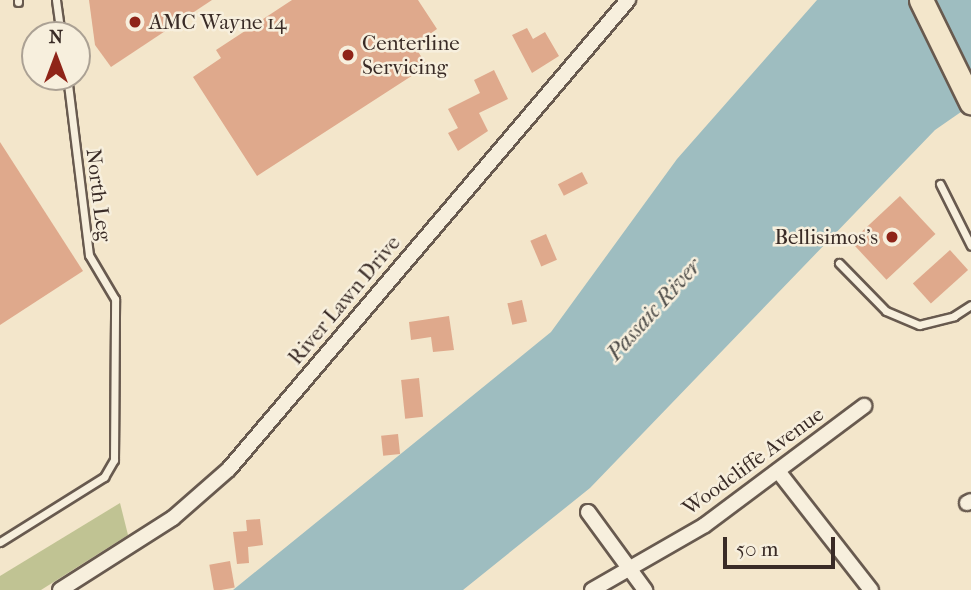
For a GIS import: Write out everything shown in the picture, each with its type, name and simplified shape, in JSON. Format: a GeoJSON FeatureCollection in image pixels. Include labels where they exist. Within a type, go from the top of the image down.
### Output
{"type":"FeatureCollection","features":[{"type":"Feature","properties":{"kind":"main road"},"geometry":{"type":"LineString","coordinates":[[921,0],[971,102]]}},
{"type":"Feature","properties":{"kind":"street","name":"River Lawn Drive"},"geometry":{"type":"LineString","coordinates":[[60,590],[173,518],[229,469],[628,0]]}},
{"type":"Feature","properties":{"kind":"street","name":"Woodcliffe Avenue"},"geometry":{"type":"LineString","coordinates":[[592,590],[705,525],[864,406]]}},
{"type":"Feature","properties":{"kind":"street"},"geometry":{"type":"LineString","coordinates":[[778,471],[871,590]]}},
{"type":"Feature","properties":{"kind":"street"},"geometry":{"type":"LineString","coordinates":[[588,512],[645,590]]}},
{"type":"Feature","properties":{"kind":"lane"},"geometry":{"type":"LineString","coordinates":[[55,0],[59,21]]}},
{"type":"Feature","properties":{"kind":"lane","name":"North Leg"},"geometry":{"type":"LineString","coordinates":[[0,542],[111,470],[115,299],[89,255],[68,91]]}},
{"type":"Feature","properties":{"kind":"lane"},"geometry":{"type":"LineString","coordinates":[[940,184],[971,246]]}},
{"type":"Feature","properties":{"kind":"lane"},"geometry":{"type":"LineString","coordinates":[[839,263],[886,311],[919,325],[954,316],[971,305]]}},
{"type":"Feature","properties":{"kind":"green space"},"geometry":{"type":"Polygon","coordinates":[[[120,503],[128,535],[41,590],[0,590],[0,576],[120,503]]]}},
{"type":"Feature","properties":{"kind":"water","name":"Passaic River"},"geometry":{"type":"Polygon","coordinates":[[[817,0],[971,0],[971,105],[935,130],[590,488],[463,590],[233,590],[551,332],[677,159],[817,0]]]}},
{"type":"Feature","properties":{"kind":"building","name":"AMC Wayne 14"},"geometry":{"type":"Polygon","coordinates":[[[89,0],[212,0],[111,67],[95,45],[89,0]]]}},
{"type":"Feature","properties":{"kind":"building"},"geometry":{"type":"Polygon","coordinates":[[[292,0],[418,0],[437,29],[414,45],[427,66],[257,176],[193,77],[221,58],[216,50],[292,0]]]}},
{"type":"Feature","properties":{"kind":"building"},"geometry":{"type":"Polygon","coordinates":[[[527,28],[533,39],[545,32],[559,56],[532,73],[512,35],[527,28]]]}},
{"type":"Feature","properties":{"kind":"building"},"geometry":{"type":"Polygon","coordinates":[[[494,70],[508,99],[479,113],[488,131],[458,151],[448,133],[458,128],[448,109],[480,93],[474,80],[494,70]]]}},
{"type":"Feature","properties":{"kind":"building"},"geometry":{"type":"Polygon","coordinates":[[[0,142],[83,271],[0,325],[0,142]]]}},
{"type":"Feature","properties":{"kind":"building"},"geometry":{"type":"Polygon","coordinates":[[[582,172],[588,184],[564,196],[558,184],[582,172]]]}},
{"type":"Feature","properties":{"kind":"building","name":"Bellisimos's"},"geometry":{"type":"Polygon","coordinates":[[[900,196],[935,234],[886,280],[851,242],[900,196]]]}},
{"type":"Feature","properties":{"kind":"building"},"geometry":{"type":"Polygon","coordinates":[[[546,234],[557,260],[541,266],[530,241],[546,234]]]}},
{"type":"Feature","properties":{"kind":"building"},"geometry":{"type":"Polygon","coordinates":[[[950,250],[968,270],[931,304],[913,283],[950,250]]]}},
{"type":"Feature","properties":{"kind":"building"},"geometry":{"type":"Polygon","coordinates":[[[522,300],[527,321],[512,325],[507,303],[522,300]]]}},
{"type":"Feature","properties":{"kind":"building"},"geometry":{"type":"Polygon","coordinates":[[[449,316],[454,350],[433,352],[431,337],[411,340],[409,322],[449,316]]]}},
{"type":"Feature","properties":{"kind":"building"},"geometry":{"type":"Polygon","coordinates":[[[419,378],[423,417],[405,419],[401,380],[419,378]]]}},
{"type":"Feature","properties":{"kind":"building"},"geometry":{"type":"Polygon","coordinates":[[[398,434],[400,454],[383,456],[381,436],[398,434]]]}},
{"type":"Feature","properties":{"kind":"building"},"geometry":{"type":"Polygon","coordinates":[[[260,519],[263,545],[248,547],[249,563],[237,564],[233,532],[247,531],[246,520],[260,519]]]}},
{"type":"Feature","properties":{"kind":"building"},"geometry":{"type":"Polygon","coordinates":[[[230,561],[235,588],[214,590],[209,565],[230,561]]]}},
{"type":"Feature","properties":{"kind":"place","name":"AMC Wayne 14"},"geometry":{"type":"Point","coordinates":[135,22]}},
{"type":"Feature","properties":{"kind":"place","name":"Centerline Servicing"},"geometry":{"type":"Point","coordinates":[348,55]}},
{"type":"Feature","properties":{"kind":"place","name":"Bellisimos's"},"geometry":{"type":"Point","coordinates":[892,237]}}]}
